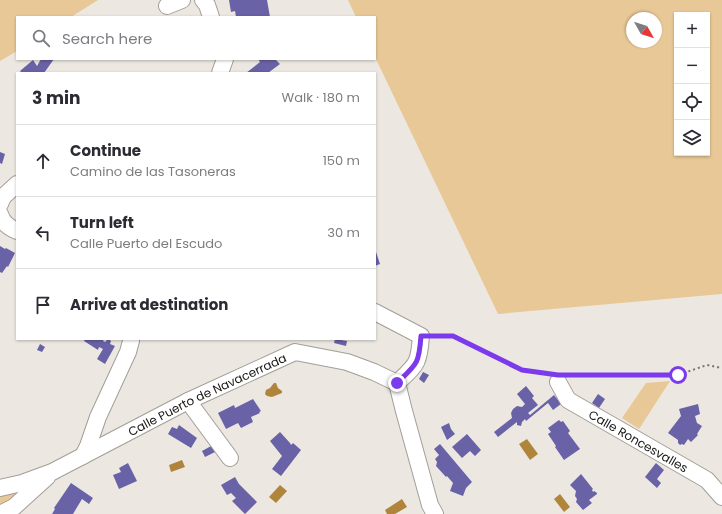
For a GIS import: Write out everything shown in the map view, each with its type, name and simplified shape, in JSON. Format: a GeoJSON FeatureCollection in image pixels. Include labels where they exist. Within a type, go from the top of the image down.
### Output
{"type":"FeatureCollection","features":[{"type":"Feature","properties":{"kind":"street"},"geometry":{"type":"LineString","coordinates":[[167,6],[182,0]]}},
{"type":"Feature","properties":{"kind":"street"},"geometry":{"type":"LineString","coordinates":[[203,0],[207,5],[211,16]]}},
{"type":"Feature","properties":{"kind":"street"},"geometry":{"type":"LineString","coordinates":[[220,72],[224,60]]}},
{"type":"Feature","properties":{"kind":"street"},"geometry":{"type":"LineString","coordinates":[[0,204],[3,197],[16,185]]}},
{"type":"Feature","properties":{"kind":"street"},"geometry":{"type":"LineString","coordinates":[[0,214],[2,219],[9,227],[16,230]]}},
{"type":"Feature","properties":{"kind":"street"},"geometry":{"type":"LineString","coordinates":[[376,313],[421,336],[419,358],[414,367],[397,383],[428,498],[435,514]]}},
{"type":"Feature","properties":{"kind":"street"},"geometry":{"type":"LineString","coordinates":[[83,456],[98,417],[128,352],[131,340]]}},
{"type":"Feature","properties":{"kind":"street","name":"Calle Puerto de Navacerrada"},"geometry":{"type":"LineString","coordinates":[[0,488],[22,483],[52,472],[188,401],[295,352],[347,362],[374,372],[397,383]]}},
{"type":"Feature","properties":{"kind":"street","name":"Calle Roncesvalles"},"geometry":{"type":"LineString","coordinates":[[558,377],[568,400],[715,478],[722,497]]}},
{"type":"Feature","properties":{"kind":"street"},"geometry":{"type":"LineString","coordinates":[[188,401],[230,458]]}},
{"type":"Feature","properties":{"kind":"street"},"geometry":{"type":"LineString","coordinates":[[98,417],[104,427],[120,437]]}},
{"type":"Feature","properties":{"kind":"street","name":"Calle Puerto de Navacerrada"},"geometry":{"type":"LineString","coordinates":[[0,514],[14,507],[52,472]]}},
{"type":"Feature","properties":{"kind":"path"},"geometry":{"type":"LineString","coordinates":[[421,336],[453,336],[522,370],[558,377],[678,375],[707,365],[722,368]]}},
{"type":"Feature","properties":{"kind":"shaded area"},"geometry":{"type":"Polygon","coordinates":[[[0,0],[98,0],[73,16],[16,16],[16,52],[0,61],[0,0]]]}},
{"type":"Feature","properties":{"kind":"shaded area"},"geometry":{"type":"Polygon","coordinates":[[[348,0],[722,0],[722,294],[498,314],[376,59],[376,16],[356,16],[348,0]]]}},
{"type":"Feature","properties":{"kind":"shaded area"},"geometry":{"type":"Polygon","coordinates":[[[670,381],[639,429],[622,418],[646,383],[670,381]]]}},
{"type":"Feature","properties":{"kind":"shaded area"},"geometry":{"type":"Polygon","coordinates":[[[276,383],[282,393],[272,397],[267,396],[265,394],[266,390],[276,383]]]}},
{"type":"Feature","properties":{"kind":"shaded area"},"geometry":{"type":"Polygon","coordinates":[[[527,439],[538,454],[530,460],[519,444],[527,439]]]}},
{"type":"Feature","properties":{"kind":"shaded area"},"geometry":{"type":"Polygon","coordinates":[[[182,460],[185,467],[171,472],[169,465],[182,460]]]}},
{"type":"Feature","properties":{"kind":"shaded area"},"geometry":{"type":"Polygon","coordinates":[[[280,485],[287,491],[276,503],[269,497],[280,485]]]}},
{"type":"Feature","properties":{"kind":"shaded area"},"geometry":{"type":"Polygon","coordinates":[[[0,492],[20,492],[0,510],[0,492]]]}},
{"type":"Feature","properties":{"kind":"shaded area"},"geometry":{"type":"Polygon","coordinates":[[[560,494],[570,507],[564,512],[554,499],[560,494]]]}},
{"type":"Feature","properties":{"kind":"shaded area"},"geometry":{"type":"Polygon","coordinates":[[[402,499],[407,507],[395,514],[387,514],[385,510],[402,499]]]}},
{"type":"Feature","properties":{"kind":"building"},"geometry":{"type":"Polygon","coordinates":[[[229,0],[267,0],[270,16],[236,16],[235,11],[231,12],[229,0]]]}},
{"type":"Feature","properties":{"kind":"building"},"geometry":{"type":"Polygon","coordinates":[[[33,60],[37,66],[40,60],[53,60],[45,72],[20,71],[33,60]]]}},
{"type":"Feature","properties":{"kind":"building"},"geometry":{"type":"Polygon","coordinates":[[[259,60],[276,60],[280,64],[269,72],[247,72],[260,62],[259,60]]]}},
{"type":"Feature","properties":{"kind":"building"},"geometry":{"type":"Polygon","coordinates":[[[0,152],[5,154],[2,164],[0,163],[0,152]]]}},
{"type":"Feature","properties":{"kind":"building"},"geometry":{"type":"Polygon","coordinates":[[[0,246],[15,253],[8,267],[7,266],[2,273],[0,272],[0,246]]]}},
{"type":"Feature","properties":{"kind":"building"},"geometry":{"type":"Polygon","coordinates":[[[376,252],[380,264],[376,266],[376,252]]]}},
{"type":"Feature","properties":{"kind":"building"},"geometry":{"type":"Polygon","coordinates":[[[104,340],[105,342],[110,340],[111,341],[110,344],[115,346],[105,364],[97,359],[103,349],[99,347],[98,350],[84,341],[104,340]]]}},
{"type":"Feature","properties":{"kind":"building"},"geometry":{"type":"Polygon","coordinates":[[[335,340],[347,341],[346,346],[334,343],[335,340]]]}},
{"type":"Feature","properties":{"kind":"building"},"geometry":{"type":"Polygon","coordinates":[[[40,344],[45,347],[42,352],[37,350],[40,344]]]}},
{"type":"Feature","properties":{"kind":"building"},"geometry":{"type":"Polygon","coordinates":[[[423,372],[429,375],[424,383],[419,379],[423,372]]]}},
{"type":"Feature","properties":{"kind":"building"},"geometry":{"type":"Polygon","coordinates":[[[526,386],[534,396],[532,398],[538,405],[528,413],[530,415],[554,395],[561,404],[553,410],[548,403],[526,421],[525,419],[521,426],[517,425],[517,422],[498,437],[494,432],[512,418],[511,413],[513,409],[517,406],[522,407],[525,404],[517,394],[526,386]]]}},
{"type":"Feature","properties":{"kind":"building"},"geometry":{"type":"Polygon","coordinates":[[[598,394],[605,399],[599,408],[592,403],[598,394]]]}},
{"type":"Feature","properties":{"kind":"building"},"geometry":{"type":"Polygon","coordinates":[[[253,399],[261,411],[259,412],[260,413],[251,417],[253,422],[241,428],[238,423],[226,429],[218,413],[234,405],[235,408],[253,399]]]}},
{"type":"Feature","properties":{"kind":"building"},"geometry":{"type":"Polygon","coordinates":[[[698,404],[700,414],[695,416],[697,423],[702,426],[697,434],[698,435],[691,442],[688,439],[684,445],[680,445],[678,440],[668,433],[681,416],[679,409],[698,404]]]}},
{"type":"Feature","properties":{"kind":"building"},"geometry":{"type":"Polygon","coordinates":[[[559,420],[561,422],[563,421],[570,431],[568,433],[580,449],[564,460],[548,434],[551,432],[548,428],[559,420]]]}},
{"type":"Feature","properties":{"kind":"building"},"geometry":{"type":"Polygon","coordinates":[[[449,423],[455,434],[447,440],[441,427],[449,423]]]}},
{"type":"Feature","properties":{"kind":"building"},"geometry":{"type":"Polygon","coordinates":[[[179,425],[197,438],[191,448],[168,434],[172,427],[177,429],[179,425]]]}},
{"type":"Feature","properties":{"kind":"building"},"geometry":{"type":"Polygon","coordinates":[[[280,432],[291,445],[293,443],[301,450],[281,476],[272,469],[282,456],[270,441],[280,432]]]}},
{"type":"Feature","properties":{"kind":"building"},"geometry":{"type":"Polygon","coordinates":[[[467,434],[481,450],[475,456],[470,451],[462,458],[452,447],[467,434]]]}},
{"type":"Feature","properties":{"kind":"building"},"geometry":{"type":"Polygon","coordinates":[[[440,444],[472,482],[466,488],[463,496],[450,491],[453,483],[436,466],[437,462],[435,459],[439,455],[434,449],[440,444]]]}},
{"type":"Feature","properties":{"kind":"building"},"geometry":{"type":"Polygon","coordinates":[[[213,445],[217,451],[205,457],[202,451],[213,445]]]}},
{"type":"Feature","properties":{"kind":"building"},"geometry":{"type":"Polygon","coordinates":[[[128,463],[137,481],[119,489],[113,475],[121,472],[119,468],[128,463]]]}},
{"type":"Feature","properties":{"kind":"building"},"geometry":{"type":"Polygon","coordinates":[[[656,463],[664,470],[657,479],[661,483],[657,488],[645,477],[656,463]]]}},
{"type":"Feature","properties":{"kind":"building"},"geometry":{"type":"Polygon","coordinates":[[[581,474],[593,489],[593,492],[594,491],[597,493],[589,500],[592,503],[583,510],[576,502],[576,491],[570,485],[581,474]]]}},
{"type":"Feature","properties":{"kind":"building"},"geometry":{"type":"Polygon","coordinates":[[[235,477],[239,484],[257,502],[245,514],[232,501],[236,498],[231,493],[227,495],[221,485],[235,477]]]}},
{"type":"Feature","properties":{"kind":"building"},"geometry":{"type":"Polygon","coordinates":[[[71,483],[93,498],[89,504],[82,499],[73,514],[52,514],[55,509],[54,508],[71,483]]]}},
{"type":"Feature","properties":{"kind":"route"},"geometry":{"type":"LineString","coordinates":[[397,383],[414,367],[419,358],[421,336],[453,336],[522,370],[558,375],[678,375]]}}]}
